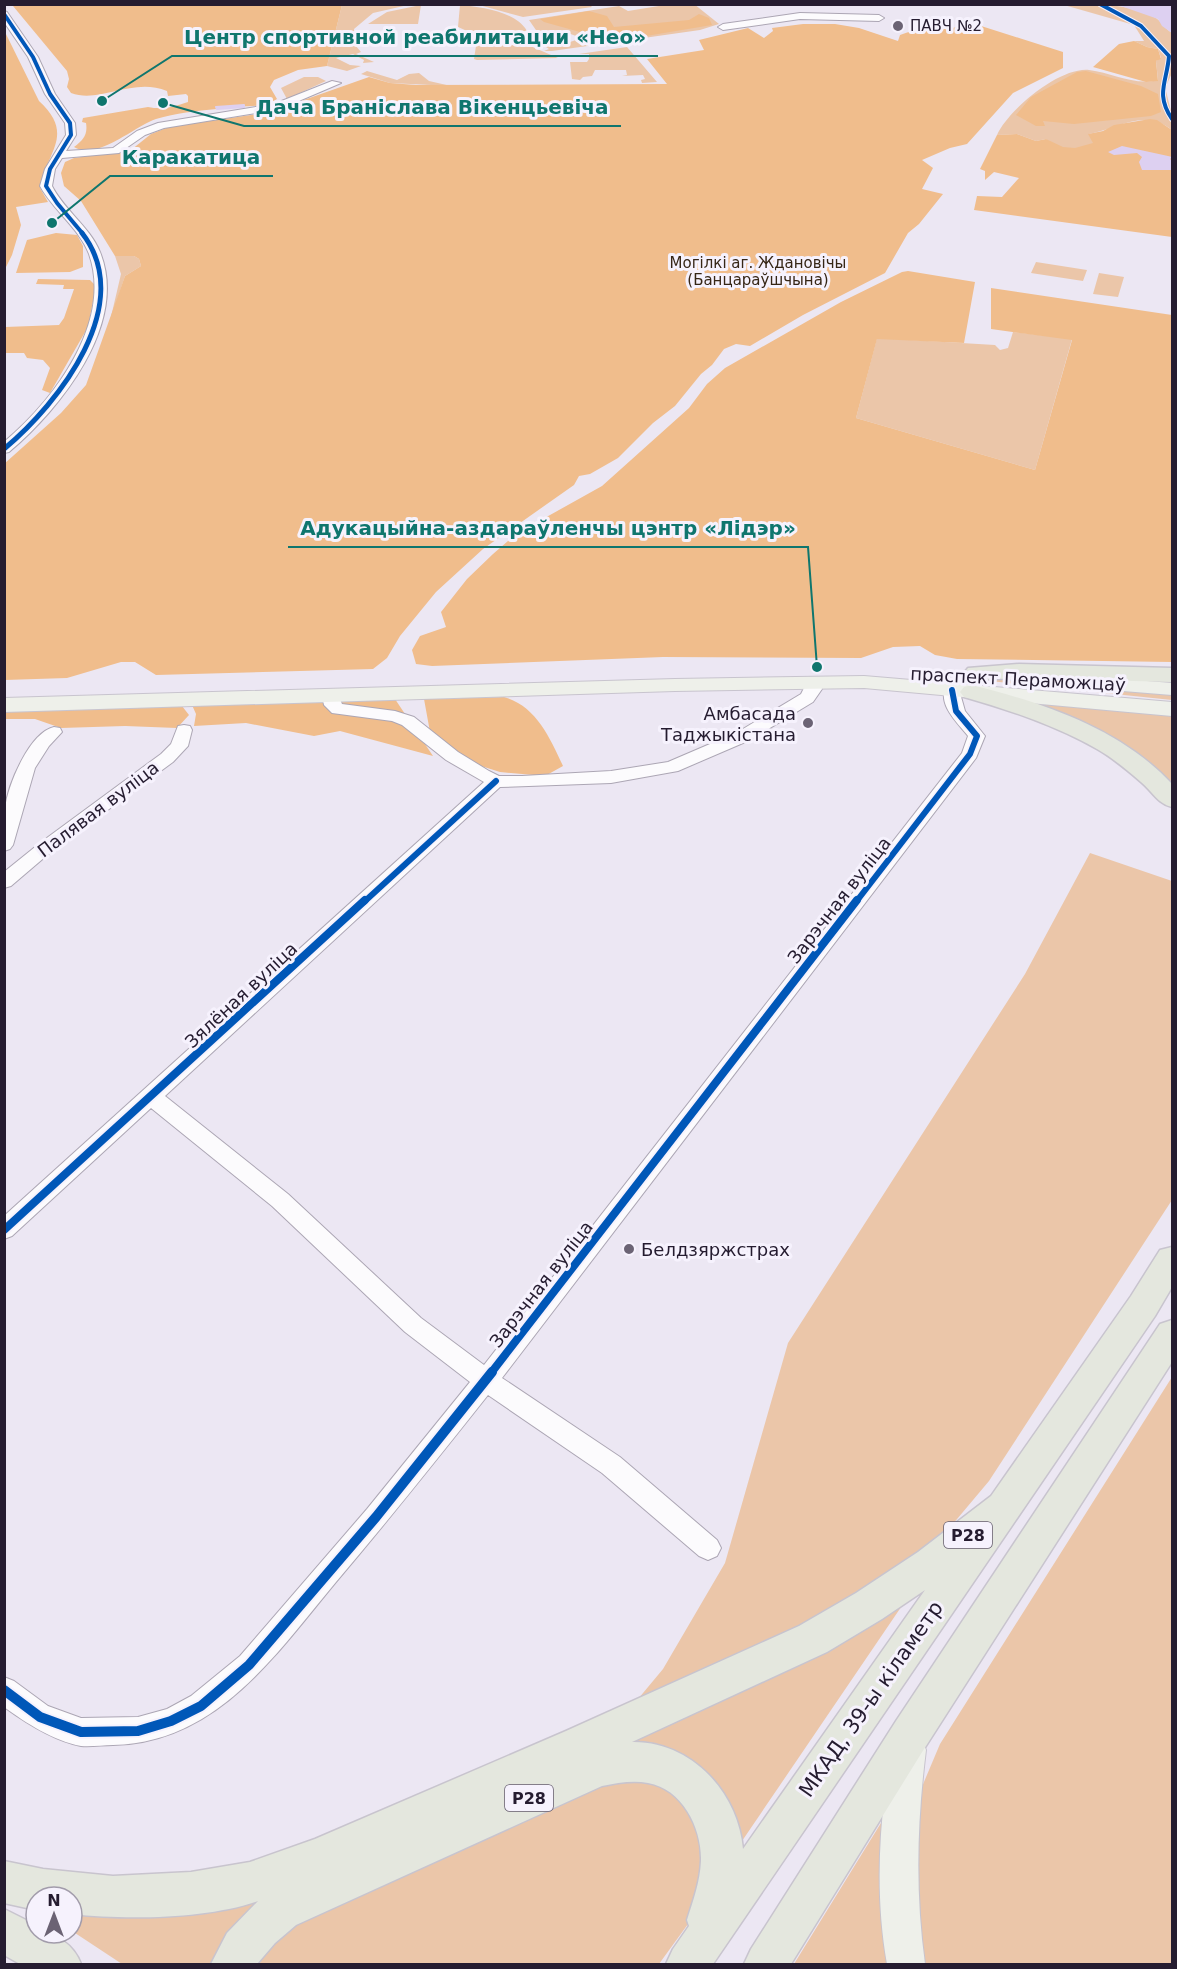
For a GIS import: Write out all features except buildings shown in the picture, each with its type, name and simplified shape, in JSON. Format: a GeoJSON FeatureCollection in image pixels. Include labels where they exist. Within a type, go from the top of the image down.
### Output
{"type":"FeatureCollection","features":[{"type":"Feature","properties":{"kind":"highway"},"geometry":{"type":"LineString","coordinates":[[966,682],[1019,671],[1173,675]]}},
{"type":"Feature","properties":{"kind":"highway"},"geometry":{"type":"LineString","coordinates":[[966,682],[1087,734],[1120,752],[1160,783],[1173,799]]}},
{"type":"Feature","properties":{"kind":"highway","name":"МКАД, 39-ы кіламетр"},"geometry":{"type":"LineString","coordinates":[[695,1954],[1006,1506],[1173,1260]]}},
{"type":"Feature","properties":{"kind":"highway"},"geometry":{"type":"LineString","coordinates":[[766,1965],[910,1735],[1173,1334]]}},
{"type":"Feature","properties":{"kind":"highway","name":"Р28"},"geometry":{"type":"LineString","coordinates":[[4,1882],[43,1890],[113,1897],[191,1893],[250,1883],[318,1859],[580,1745],[813,1639],[869,1606],[931,1564],[1006,1506]]}},
{"type":"Feature","properties":{"kind":"highway","name":"Р28"},"geometry":{"type":"LineString","coordinates":[[233,1965],[239,1951],[254,1932],[281,1910],[600,1766],[627,1761],[651,1763],[682,1777],[700,1795],[718,1828],[723,1860],[719,1882],[695,1954]]}},
{"type":"Feature","properties":{"kind":"highway"},"geometry":{"type":"LineString","coordinates":[[4,1930],[59,1965]]}},
{"type":"Feature","properties":{"kind":"main road","name":"праспект Пераможцаў"},"geometry":{"type":"LineString","coordinates":[[4,694],[724,674],[863,673],[966,682],[1173,689]]}},
{"type":"Feature","properties":{"kind":"main road"},"geometry":{"type":"LineString","coordinates":[[4,705],[814,683],[966,682],[1173,709]]}},
{"type":"Feature","properties":{"kind":"main road"},"geometry":{"type":"LineString","coordinates":[[906,1965],[899,1923],[899,1866],[901,1800],[910,1735]]}},
{"type":"Feature","properties":{"kind":"street"},"geometry":{"type":"LineString","coordinates":[[4,14],[33,57],[50,94],[70,123],[70,135],[50,170],[46,186],[83,233],[94,252],[101,276],[93,326],[68,379],[40,416],[4,449]]}},
{"type":"Feature","properties":{"kind":"street"},"geometry":{"type":"LineString","coordinates":[[723,27],[800,16],[879,18]]}},
{"type":"Feature","properties":{"kind":"street"},"geometry":{"type":"LineString","coordinates":[[58,155],[116,151],[141,133],[162,124],[276,107],[336,83]]}},
{"type":"Feature","properties":{"kind":"street","name":"Зарэчная вуліца"},"geometry":{"type":"LineString","coordinates":[[4,1690],[40,1717],[81,1732],[138,1731],[171,1721],[201,1706],[249,1665],[376,1516],[486,1380],[970,754],[977,736],[952,705],[966,682]]}},
{"type":"Feature","properties":{"kind":"street"},"geometry":{"type":"LineString","coordinates":[[330,695],[332,705],[338,709],[389,714],[408,721],[452,756],[496,781],[549,781],[611,777],[672,767],[744,736],[807,698],[814,689],[814,683]]}},
{"type":"Feature","properties":{"kind":"street","name":"Палявая вуліца"},"geometry":{"type":"LineString","coordinates":[[4,882],[55,840],[167,758],[179,746],[184,730]]}},
{"type":"Feature","properties":{"kind":"street"},"geometry":{"type":"LineString","coordinates":[[4,845],[29,762],[45,739],[54,732]]}},
{"type":"Feature","properties":{"kind":"street","name":"Зялёная вуліца"},"geometry":{"type":"LineString","coordinates":[[4,1230],[152,1098],[496,781]]}},
{"type":"Feature","properties":{"kind":"street"},"geometry":{"type":"LineString","coordinates":[[152,1098],[280,1200],[413,1325],[486,1380],[611,1465],[708,1548]]}},
{"type":"Feature","properties":{"kind":"shaded area"},"geometry":{"type":"Polygon","coordinates":[[[694,4],[719,24],[700,30],[552,51],[544,51],[549,49],[540,43],[570,42],[576,40],[576,36],[568,33],[538,33],[529,20],[619,6],[628,11],[665,5],[694,4]]]}},
{"type":"Feature","properties":{"kind":"shaded area"},"geometry":{"type":"Polygon","coordinates":[[[342,5],[408,5],[373,13],[354,29],[355,45],[361,52],[356,54],[374,62],[363,63],[364,60],[353,54],[336,58],[350,65],[361,66],[347,71],[327,66],[342,5]]]}},
{"type":"Feature","properties":{"kind":"shaded area"},"geometry":{"type":"Polygon","coordinates":[[[421,5],[418,24],[368,24],[387,12],[421,5]]]}},
{"type":"Feature","properties":{"kind":"shaded area"},"geometry":{"type":"Polygon","coordinates":[[[460,5],[497,11],[522,24],[527,31],[467,31],[458,27],[460,5]]]}},
{"type":"Feature","properties":{"kind":"shaded area"},"geometry":{"type":"Polygon","coordinates":[[[479,5],[598,5],[523,17],[479,5]]]}},
{"type":"Feature","properties":{"kind":"shaded area"},"geometry":{"type":"Polygon","coordinates":[[[1064,5],[1100,5],[1134,9],[1156,18],[1172,33],[1172,73],[1166,91],[1172,115],[1172,130],[1151,120],[1141,120],[1089,134],[1133,143],[1099,213],[1046,139],[1036,141],[1017,134],[997,135],[1012,113],[1024,102],[1050,82],[1064,75],[1089,70],[1132,80],[1158,80],[1156,61],[1161,58],[1158,49],[1134,41],[1144,41],[1134,25],[1064,5]]]}},
{"type":"Feature","properties":{"kind":"shaded area"},"geometry":{"type":"Polygon","coordinates":[[[1118,5],[1172,5],[1172,33],[1162,26],[1158,19],[1118,5]]]}},
{"type":"Feature","properties":{"kind":"shaded area"},"geometry":{"type":"Polygon","coordinates":[[[528,45],[558,58],[477,60],[474,59],[476,46],[528,45]]]}},
{"type":"Feature","properties":{"kind":"shaded area"},"geometry":{"type":"Polygon","coordinates":[[[627,47],[657,82],[642,83],[641,80],[645,79],[643,75],[622,76],[627,75],[626,70],[595,70],[592,76],[583,77],[580,80],[572,79],[570,62],[587,62],[589,59],[589,54],[579,54],[627,47]]]}},
{"type":"Feature","properties":{"kind":"shaded area"},"geometry":{"type":"Polygon","coordinates":[[[367,71],[397,80],[409,74],[419,73],[429,81],[451,86],[390,83],[361,74],[367,71]]]}},
{"type":"Feature","properties":{"kind":"shaded area"},"geometry":{"type":"Polygon","coordinates":[[[304,77],[318,77],[326,81],[287,99],[281,88],[304,77]]]}},
{"type":"Feature","properties":{"kind":"shaded area"},"geometry":{"type":"Polygon","coordinates":[[[1122,146],[1172,157],[1170,159],[1172,170],[1142,170],[1139,162],[1142,157],[1137,153],[1114,155],[1108,152],[1122,146]]]}},
{"type":"Feature","properties":{"kind":"shaded area"},"geometry":{"type":"Polygon","coordinates":[[[115,256],[134,256],[139,259],[141,266],[125,276],[110,321],[121,274],[115,256]]]}},
{"type":"Feature","properties":{"kind":"shaded area"},"geometry":{"type":"Polygon","coordinates":[[[1036,262],[1087,270],[1083,281],[1031,273],[1036,262]]]}},
{"type":"Feature","properties":{"kind":"shaded area"},"geometry":{"type":"Polygon","coordinates":[[[1099,273],[1124,277],[1118,297],[1093,294],[1099,273]]]}},
{"type":"Feature","properties":{"kind":"shaded area"},"geometry":{"type":"Polygon","coordinates":[[[1013,332],[1072,339],[1035,470],[856,418],[877,338],[995,345],[1000,350],[1008,348],[1013,332]]]}},
{"type":"Feature","properties":{"kind":"shaded area"},"geometry":{"type":"Polygon","coordinates":[[[975,676],[1172,694],[1172,700],[971,679],[975,676]]]}},
{"type":"Feature","properties":{"kind":"shaded area"},"geometry":{"type":"Polygon","coordinates":[[[1014,701],[1172,715],[1172,791],[1160,778],[1014,701]]]}},
{"type":"Feature","properties":{"kind":"shaded area"},"geometry":{"type":"Polygon","coordinates":[[[1090,853],[1172,881],[1172,1200],[989,1481],[947,1531],[919,1557],[787,1635],[638,1699],[663,1669],[725,1563],[788,1343],[1025,974],[1090,853]]]}},
{"type":"Feature","properties":{"kind":"shaded area"},"geometry":{"type":"Polygon","coordinates":[[[1172,1377],[1172,1964],[918,1964],[909,1918],[913,1808],[940,1744],[1172,1377]]]}},
{"type":"Feature","properties":{"kind":"shaded area"},"geometry":{"type":"Polygon","coordinates":[[[912,1591],[742,1841],[733,1830],[719,1792],[702,1768],[691,1759],[665,1748],[633,1744],[256,1905],[226,1939],[216,1964],[122,1964],[84,1939],[84,1903],[178,1904],[912,1591]]]}},
{"type":"Feature","properties":{"kind":"shaded area"},"geometry":{"type":"Polygon","coordinates":[[[630,1763],[709,1815],[696,1913],[659,1964],[244,1964],[272,1928],[630,1763]]]}},
{"type":"Feature","properties":{"kind":"shaded area"},"geometry":{"type":"Polygon","coordinates":[[[889,1810],[889,1921],[895,1964],[794,1964],[889,1810]]]}},
{"type":"Feature","properties":{"kind":"green space"},"geometry":{"type":"Polygon","coordinates":[[[17,4],[342,5],[327,66],[298,70],[274,80],[270,87],[277,99],[264,105],[217,107],[217,109],[156,119],[105,146],[94,150],[83,150],[74,147],[85,134],[86,123],[82,122],[83,118],[148,107],[173,107],[188,102],[188,96],[186,94],[168,96],[167,91],[141,87],[93,95],[71,93],[67,87],[69,79],[67,71],[13,6],[17,4]]]}},
{"type":"Feature","properties":{"kind":"green space"},"geometry":{"type":"Polygon","coordinates":[[[589,11],[607,16],[614,27],[689,20],[699,14],[709,18],[712,25],[634,38],[605,39],[540,19],[589,11]]]}},
{"type":"Feature","properties":{"kind":"green space","name":"Могілкі аг. Ждановічы (Банцараўшчына)"},"geometry":{"type":"Polygon","coordinates":[[[803,24],[835,24],[859,28],[898,41],[900,35],[920,28],[942,29],[978,25],[1063,52],[1063,68],[1013,93],[967,144],[950,148],[922,160],[933,168],[922,189],[943,194],[919,224],[908,233],[885,273],[803,315],[750,346],[736,344],[724,349],[675,406],[653,423],[618,458],[590,474],[579,476],[574,485],[483,549],[436,592],[400,636],[387,658],[373,669],[156,675],[135,662],[121,662],[67,678],[5,680],[4,464],[61,413],[86,385],[125,276],[141,266],[139,259],[134,256],[115,256],[81,201],[64,186],[61,173],[65,162],[74,158],[131,150],[151,134],[169,127],[278,111],[277,108],[297,100],[301,101],[369,77],[390,83],[416,85],[667,84],[647,59],[704,50],[699,40],[748,28],[764,38],[773,31],[772,28],[803,24]]]}},
{"type":"Feature","properties":{"kind":"green space"},"geometry":{"type":"Polygon","coordinates":[[[5,32],[39,101],[56,124],[57,134],[56,144],[40,188],[48,202],[16,207],[21,225],[5,269],[5,32]]]}},
{"type":"Feature","properties":{"kind":"green space"},"geometry":{"type":"Polygon","coordinates":[[[1134,41],[1158,49],[1161,59],[1156,61],[1158,81],[1146,82],[1093,67],[1119,44],[1134,41]]]}},
{"type":"Feature","properties":{"kind":"green space"},"geometry":{"type":"Polygon","coordinates":[[[1086,71],[1141,86],[1158,94],[1161,112],[1151,116],[1074,124],[1043,121],[1045,126],[1036,126],[1016,115],[1031,97],[1077,72],[1086,71]]]}},
{"type":"Feature","properties":{"kind":"green space"},"geometry":{"type":"Polygon","coordinates":[[[1150,119],[1157,120],[1172,130],[1172,237],[974,210],[977,196],[1002,197],[1019,178],[994,172],[985,180],[985,171],[980,169],[997,135],[1017,134],[1036,141],[1046,139],[1063,147],[1075,148],[1093,143],[1088,134],[1103,131],[1114,125],[1150,119]]]}},
{"type":"Feature","properties":{"kind":"green space"},"geometry":{"type":"Polygon","coordinates":[[[56,233],[77,235],[83,246],[83,267],[70,272],[16,273],[27,240],[56,233]]]}},
{"type":"Feature","properties":{"kind":"green space"},"geometry":{"type":"Polygon","coordinates":[[[908,271],[975,282],[964,343],[877,339],[856,418],[1035,470],[1072,340],[991,329],[991,288],[1172,315],[1172,662],[957,659],[935,655],[920,646],[893,647],[861,658],[663,657],[432,666],[416,664],[412,650],[420,636],[446,627],[441,612],[467,579],[516,534],[602,486],[689,408],[707,384],[725,368],[841,302],[908,271]]]}},
{"type":"Feature","properties":{"kind":"green space"},"geometry":{"type":"Polygon","coordinates":[[[38,279],[90,280],[96,286],[88,327],[50,393],[42,390],[50,368],[43,360],[27,358],[24,353],[5,353],[5,327],[59,325],[64,318],[74,289],[63,289],[64,285],[36,284],[38,279]]]}},
{"type":"Feature","properties":{"kind":"green space"},"geometry":{"type":"Polygon","coordinates":[[[504,697],[525,708],[541,724],[563,766],[545,776],[500,772],[459,759],[430,732],[424,699],[504,697]]]}},
{"type":"Feature","properties":{"kind":"green space"},"geometry":{"type":"Polygon","coordinates":[[[395,699],[433,756],[340,731],[314,736],[246,723],[194,726],[196,714],[192,705],[395,699]]]}},
{"type":"Feature","properties":{"kind":"green space"},"geometry":{"type":"Polygon","coordinates":[[[182,706],[189,715],[177,728],[125,726],[61,728],[35,719],[5,719],[5,707],[182,706]]]}},
{"type":"Feature","properties":{"kind":"waterway"},"geometry":{"type":"LineString","coordinates":[[244,105],[244,107],[217,109],[216,107],[244,105]]}},
{"type":"Feature","properties":{"kind":"cycle path"},"geometry":{"type":"LineString","coordinates":[[1100,4],[1141,26],[1169,56],[1162,95],[1166,110],[1172,119]]}},
{"type":"Feature","properties":{"kind":"cycle path"},"geometry":{"type":"LineString","coordinates":[[4,14],[33,57],[50,94],[70,123],[71,135],[50,169],[46,186],[94,252],[99,270],[100,289],[92,330],[64,386],[48,408],[4,449]]}},
{"type":"Feature","properties":{"kind":"cycle path"},"geometry":{"type":"LineString","coordinates":[[4,1690],[40,1717],[81,1732],[138,1731],[171,1721],[201,1706],[249,1665],[376,1517],[486,1380],[970,754],[977,736],[956,711],[952,690]]}},
{"type":"Feature","properties":{"kind":"cycle path"},"geometry":{"type":"LineString","coordinates":[[4,1230],[496,781]]}},
{"type":"Feature","properties":{"kind":"place","name":"ПАВЧ №2"},"geometry":{"type":"Point","coordinates":[898,26]}},
{"type":"Feature","properties":{"kind":"place","name":"Центр спортивной реабилитации «Нео»"},"geometry":{"type":"Point","coordinates":[102,101]}},
{"type":"Feature","properties":{"kind":"place","name":"Дача Браніслава Вікенцьевіча"},"geometry":{"type":"Point","coordinates":[163,103]}},
{"type":"Feature","properties":{"kind":"place","name":"Каракатица"},"geometry":{"type":"Point","coordinates":[52,223]}},
{"type":"Feature","properties":{"kind":"place","name":"Адукацыйна-аздараўленчы цэнтр «Лідэр»"},"geometry":{"type":"Point","coordinates":[817,667]}},
{"type":"Feature","properties":{"kind":"place","name":"Амбасада Таджыкістана"},"geometry":{"type":"Point","coordinates":[808,723]}},
{"type":"Feature","properties":{"kind":"place","name":"Белдзяржстрах"},"geometry":{"type":"Point","coordinates":[629,1249]}}]}
